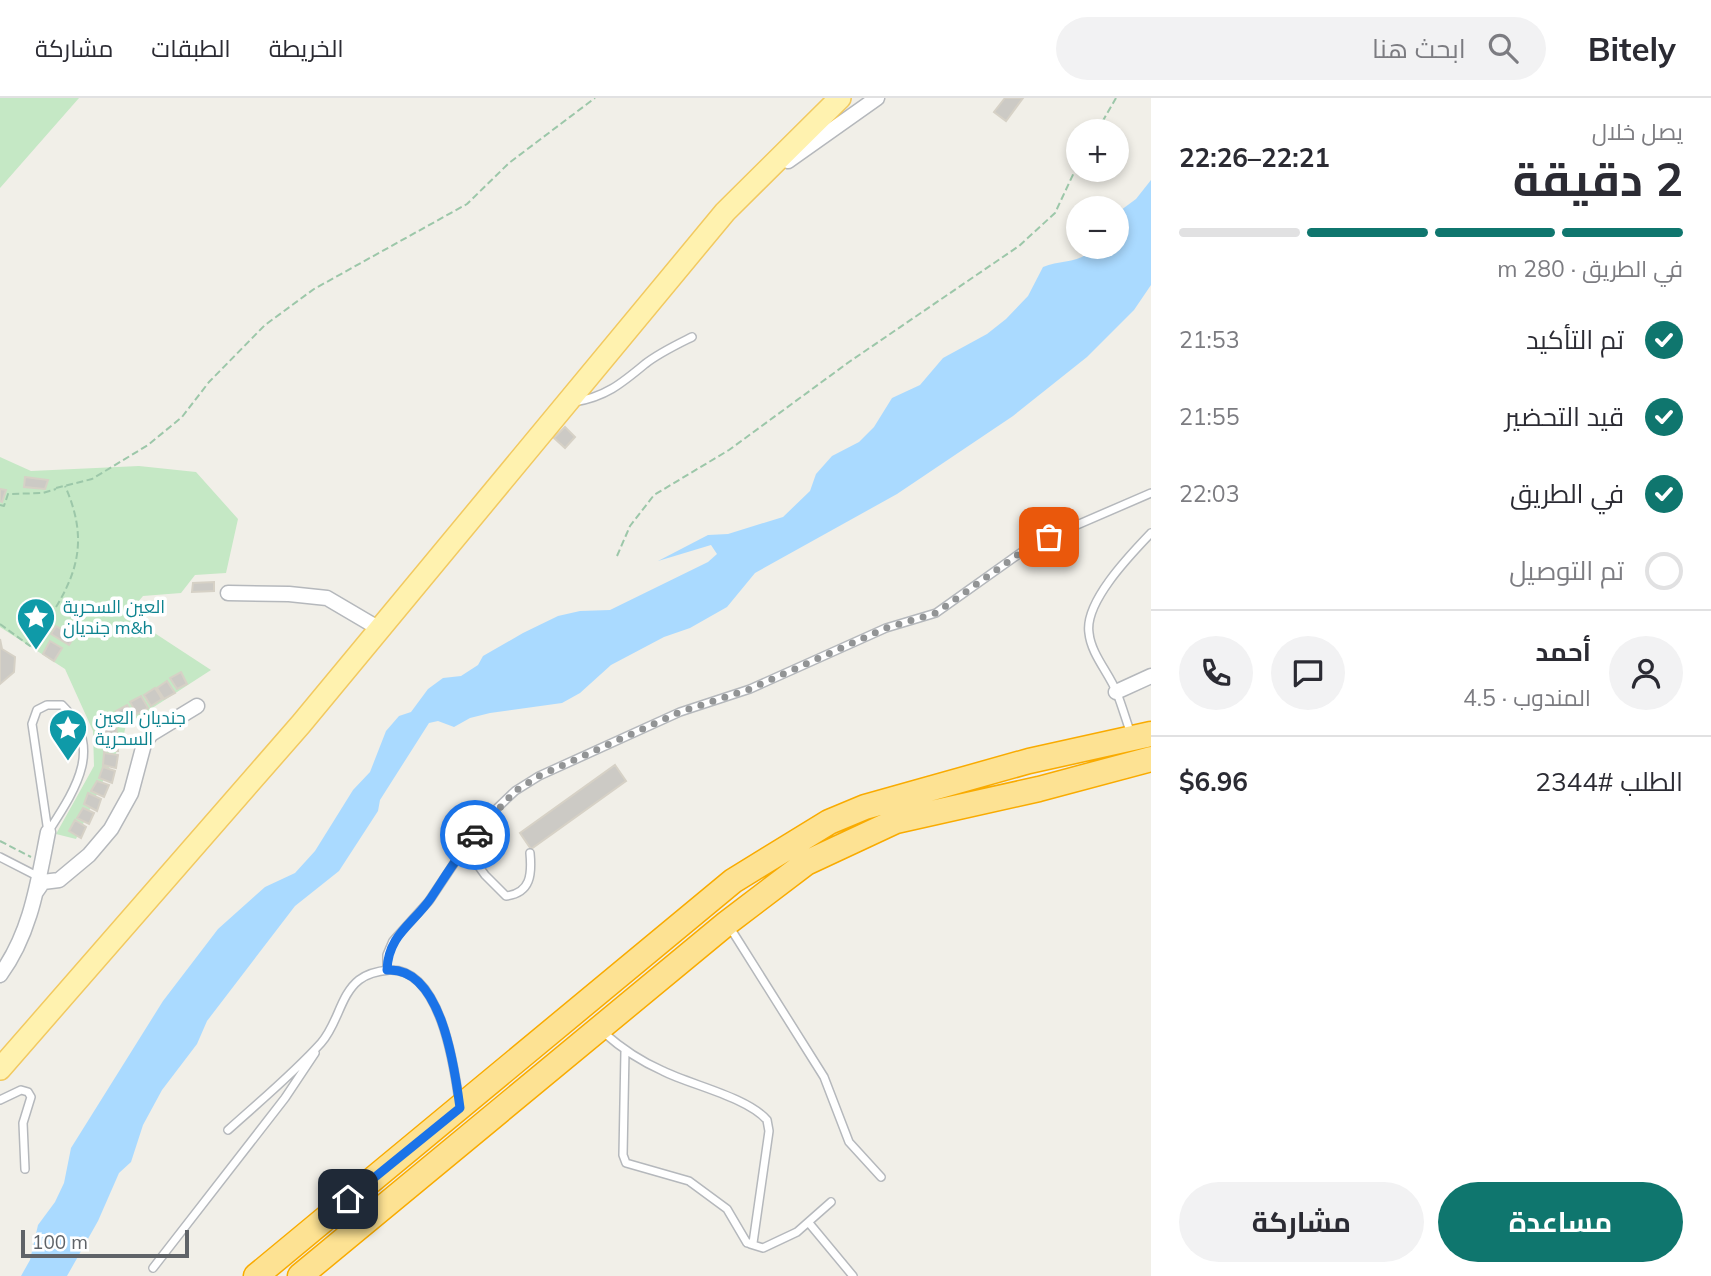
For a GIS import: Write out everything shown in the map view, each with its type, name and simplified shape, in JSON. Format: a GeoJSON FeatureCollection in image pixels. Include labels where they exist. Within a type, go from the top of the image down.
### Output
{"type":"FeatureCollection","features":[{"type":"Feature","properties":{"kind":"highway"},"geometry":{"type":"LineString","coordinates":[[256,1276],[733,881],[830,822],[865,807],[1029,761],[1142,736]]}},
{"type":"Feature","properties":{"kind":"highway"},"geometry":{"type":"LineString","coordinates":[[300,1276],[727,923],[806,863],[896,821],[1039,789],[1151,758]]}},
{"type":"Feature","properties":{"kind":"highway"},"geometry":{"type":"LineString","coordinates":[[330,1213],[359,1228]]}},
{"type":"Feature","properties":{"kind":"main road"},"geometry":{"type":"LineString","coordinates":[[0,1069],[173,873],[725,212],[840,98]]}},
{"type":"Feature","properties":{"kind":"street"},"geometry":{"type":"LineString","coordinates":[[725,212],[798,153],[877,98]]}},
{"type":"Feature","properties":{"kind":"street"},"geometry":{"type":"LineString","coordinates":[[228,593],[327,598],[378,628]]}},
{"type":"Feature","properties":{"kind":"street"},"geometry":{"type":"LineString","coordinates":[[1116,692],[1151,676]]}},
{"type":"Feature","properties":{"kind":"street"},"geometry":{"type":"LineString","coordinates":[[37,885],[59,880],[79,864],[111,829],[131,793],[144,744],[152,734],[197,706]]}},
{"type":"Feature","properties":{"kind":"street"},"geometry":{"type":"LineString","coordinates":[[0,975],[18,947],[37,885],[48,831]]}},
{"type":"Feature","properties":{"kind":"lane"},"geometry":{"type":"LineString","coordinates":[[566,403],[596,398],[614,390],[661,353],[692,337]]}},
{"type":"Feature","properties":{"kind":"lane"},"geometry":{"type":"LineString","coordinates":[[387,970],[387,955],[393,941],[429,901],[465,848],[495,810],[515,791],[539,776],[680,712],[750,689],[886,628],[936,613],[1033,544],[1151,493]]}},
{"type":"Feature","properties":{"kind":"lane"},"geometry":{"type":"LineString","coordinates":[[1142,736],[1090,641],[1088,629],[1095,608],[1114,574],[1151,533]]}},
{"type":"Feature","properties":{"kind":"lane"},"geometry":{"type":"LineString","coordinates":[[47,705],[62,705],[75,718],[85,739],[84,765],[48,831],[32,724],[37,710],[47,705]]}},
{"type":"Feature","properties":{"kind":"lane"},"geometry":{"type":"LineString","coordinates":[[465,848],[485,876],[506,896],[515,895],[529,884],[532,871],[530,853]]}},
{"type":"Feature","properties":{"kind":"lane"},"geometry":{"type":"LineString","coordinates":[[0,857],[37,885]]}},
{"type":"Feature","properties":{"kind":"lane"},"geometry":{"type":"LineString","coordinates":[[727,923],[824,1077],[849,1142],[881,1177]]}},
{"type":"Feature","properties":{"kind":"lane"},"geometry":{"type":"LineString","coordinates":[[153,1268],[285,1098],[323,1041],[350,988],[362,978],[387,970],[405,972],[415,980],[441,1020],[454,1063],[460,1108]]}},
{"type":"Feature","properties":{"kind":"lane"},"geometry":{"type":"LineString","coordinates":[[600,1030],[625,1051],[663,1072],[749,1107],[767,1120],[769,1131],[761,1196],[750,1244]]}},
{"type":"Feature","properties":{"kind":"lane"},"geometry":{"type":"LineString","coordinates":[[228,1130],[323,1041]]}},
{"type":"Feature","properties":{"kind":"lane"},"geometry":{"type":"LineString","coordinates":[[625,1051],[623,1155],[626,1163],[690,1181],[727,1209],[750,1244],[763,1248],[810,1223],[831,1202]]}},
{"type":"Feature","properties":{"kind":"lane"},"geometry":{"type":"LineString","coordinates":[[0,1100],[21,1090],[28,1092],[31,1097],[23,1123],[25,1168]]}},
{"type":"Feature","properties":{"kind":"lane"},"geometry":{"type":"LineString","coordinates":[[810,1223],[853,1276]]}},
{"type":"Feature","properties":{"kind":"path"},"geometry":{"type":"LineString","coordinates":[[56,488],[92,479],[148,445],[182,417],[209,382],[265,325],[314,289],[467,204],[509,163],[595,98]]}},
{"type":"Feature","properties":{"kind":"path"},"geometry":{"type":"LineString","coordinates":[[1104,119],[1116,98]]}},
{"type":"Feature","properties":{"kind":"path"},"geometry":{"type":"LineString","coordinates":[[617,556],[630,526],[654,495],[729,450],[849,362],[1019,246],[1055,213],[1070,182]]}},
{"type":"Feature","properties":{"kind":"path"},"geometry":{"type":"LineString","coordinates":[[0,505],[4,506],[8,494],[43,493],[65,486]]}},
{"type":"Feature","properties":{"kind":"path"},"geometry":{"type":"LineString","coordinates":[[0,624],[30,646],[54,611],[66,587],[80,552],[79,526],[65,486]]}},
{"type":"Feature","properties":{"kind":"path"},"geometry":{"type":"LineString","coordinates":[[0,841],[42,861]]}},
{"type":"Feature","properties":{"kind":"green space"},"geometry":{"type":"Polygon","coordinates":[[[0,98],[79,98],[0,188],[0,98]]]}},
{"type":"Feature","properties":{"kind":"green space"},"geometry":{"type":"Polygon","coordinates":[[[0,457],[31,471],[139,466],[196,472],[238,519],[226,573],[195,575],[181,593],[143,596],[127,615],[211,670],[126,725],[123,738],[76,839],[56,834],[94,766],[93,731],[65,669],[0,627],[0,457]]]}},
{"type":"Feature","properties":{"kind":"water"},"geometry":{"type":"Polygon","coordinates":[[[1151,180],[1151,285],[1134,310],[1087,357],[1013,416],[897,494],[755,573],[727,607],[690,628],[664,637],[611,665],[580,693],[562,703],[490,713],[470,718],[454,727],[438,721],[429,723],[380,800],[378,811],[339,871],[295,906],[207,1021],[197,1044],[162,1090],[143,1125],[131,1162],[119,1173],[98,1221],[67,1276],[21,1276],[30,1260],[38,1225],[55,1202],[64,1183],[71,1148],[163,1001],[218,929],[265,887],[295,873],[315,851],[353,790],[370,772],[386,731],[399,716],[411,712],[428,689],[443,678],[461,676],[478,665],[483,656],[523,633],[558,616],[580,611],[610,610],[708,562],[717,554],[711,545],[658,561],[708,535],[728,534],[783,517],[810,491],[816,474],[832,456],[859,442],[874,427],[892,398],[920,385],[943,358],[987,334],[1006,319],[1028,296],[1043,267],[1076,259],[1129,259],[1129,204],[1151,180]]]}},
{"type":"Feature","properties":{"kind":"building"},"geometry":{"type":"Polygon","coordinates":[[[1005,98],[1023,98],[1006,121],[994,112],[1005,98]]]}},
{"type":"Feature","properties":{"kind":"building"},"geometry":{"type":"Polygon","coordinates":[[[565,427],[575,437],[565,448],[554,438],[565,427]]]}},
{"type":"Feature","properties":{"kind":"building"},"geometry":{"type":"Polygon","coordinates":[[[25,477],[48,480],[45,489],[24,487],[25,477]]]}},
{"type":"Feature","properties":{"kind":"building"},"geometry":{"type":"Polygon","coordinates":[[[0,489],[6,490],[2,502],[0,501],[0,489]]]}},
{"type":"Feature","properties":{"kind":"building"},"geometry":{"type":"Polygon","coordinates":[[[214,582],[214,591],[192,592],[193,583],[214,582]]]}},
{"type":"Feature","properties":{"kind":"building"},"geometry":{"type":"Polygon","coordinates":[[[56,626],[74,637],[69,645],[51,634],[56,626]]]}},
{"type":"Feature","properties":{"kind":"building"},"geometry":{"type":"Polygon","coordinates":[[[0,639],[2,649],[15,657],[14,672],[0,684],[0,639]]]}},
{"type":"Feature","properties":{"kind":"building"},"geometry":{"type":"Polygon","coordinates":[[[50,641],[62,648],[54,661],[43,654],[50,641]]]}},
{"type":"Feature","properties":{"kind":"building"},"geometry":{"type":"Polygon","coordinates":[[[181,672],[187,684],[177,689],[170,678],[181,672]]]}},
{"type":"Feature","properties":{"kind":"building"},"geometry":{"type":"Polygon","coordinates":[[[167,681],[175,693],[164,699],[157,688],[167,681]]]}},
{"type":"Feature","properties":{"kind":"building"},"geometry":{"type":"Polygon","coordinates":[[[155,688],[162,699],[151,706],[144,695],[155,688]]]}},
{"type":"Feature","properties":{"kind":"building"},"geometry":{"type":"Polygon","coordinates":[[[141,696],[148,708],[137,714],[130,702],[141,696]]]}},
{"type":"Feature","properties":{"kind":"building"},"geometry":{"type":"Polygon","coordinates":[[[127,705],[134,716],[123,722],[116,711],[127,705]]]}},
{"type":"Feature","properties":{"kind":"building"},"geometry":{"type":"Polygon","coordinates":[[[116,722],[117,736],[103,737],[103,723],[116,722]]]}},
{"type":"Feature","properties":{"kind":"building"},"geometry":{"type":"Polygon","coordinates":[[[104,739],[117,739],[118,751],[104,751],[104,739]]]}},
{"type":"Feature","properties":{"kind":"building"},"geometry":{"type":"Polygon","coordinates":[[[104,753],[118,755],[116,768],[103,765],[104,753]]]}},
{"type":"Feature","properties":{"kind":"building"},"geometry":{"type":"Polygon","coordinates":[[[615,765],[626,781],[531,849],[520,833],[615,765]]]}},
{"type":"Feature","properties":{"kind":"building"},"geometry":{"type":"Polygon","coordinates":[[[103,767],[115,771],[112,783],[99,778],[103,767]]]}},
{"type":"Feature","properties":{"kind":"building"},"geometry":{"type":"Polygon","coordinates":[[[97,781],[109,785],[104,797],[91,791],[97,781]]]}},
{"type":"Feature","properties":{"kind":"building"},"geometry":{"type":"Polygon","coordinates":[[[88,793],[101,799],[97,811],[84,804],[88,793]]]}},
{"type":"Feature","properties":{"kind":"building"},"geometry":{"type":"Polygon","coordinates":[[[83,808],[94,813],[89,824],[77,818],[83,808]]]}},
{"type":"Feature","properties":{"kind":"building"},"geometry":{"type":"Polygon","coordinates":[[[75,820],[86,827],[81,838],[69,831],[75,820]]]}},
{"type":"Feature","properties":{"kind":"way so far"},"geometry":{"type":"LineString","coordinates":[[475,835],[515,791],[539,776],[680,712],[750,689],[886,628],[936,613],[965,595],[1033,544],[1049,537]]}},
{"type":"Feature","properties":{"kind":"place","name":"العين السحرية جنديان m&h"},"geometry":{"type":"Point","coordinates":[36,651]}},
{"type":"Feature","properties":{"kind":"place","name":"جنديان العين السحرية"},"geometry":{"type":"Point","coordinates":[68,762]}},
{"type":"Feature","properties":{"kind":"route"},"geometry":{"type":"LineString","coordinates":[[348,1199],[460,1108],[454,1063],[441,1020],[430,999],[415,980],[405,972],[387,970],[387,955],[393,941],[429,901],[475,835]]}}]}
